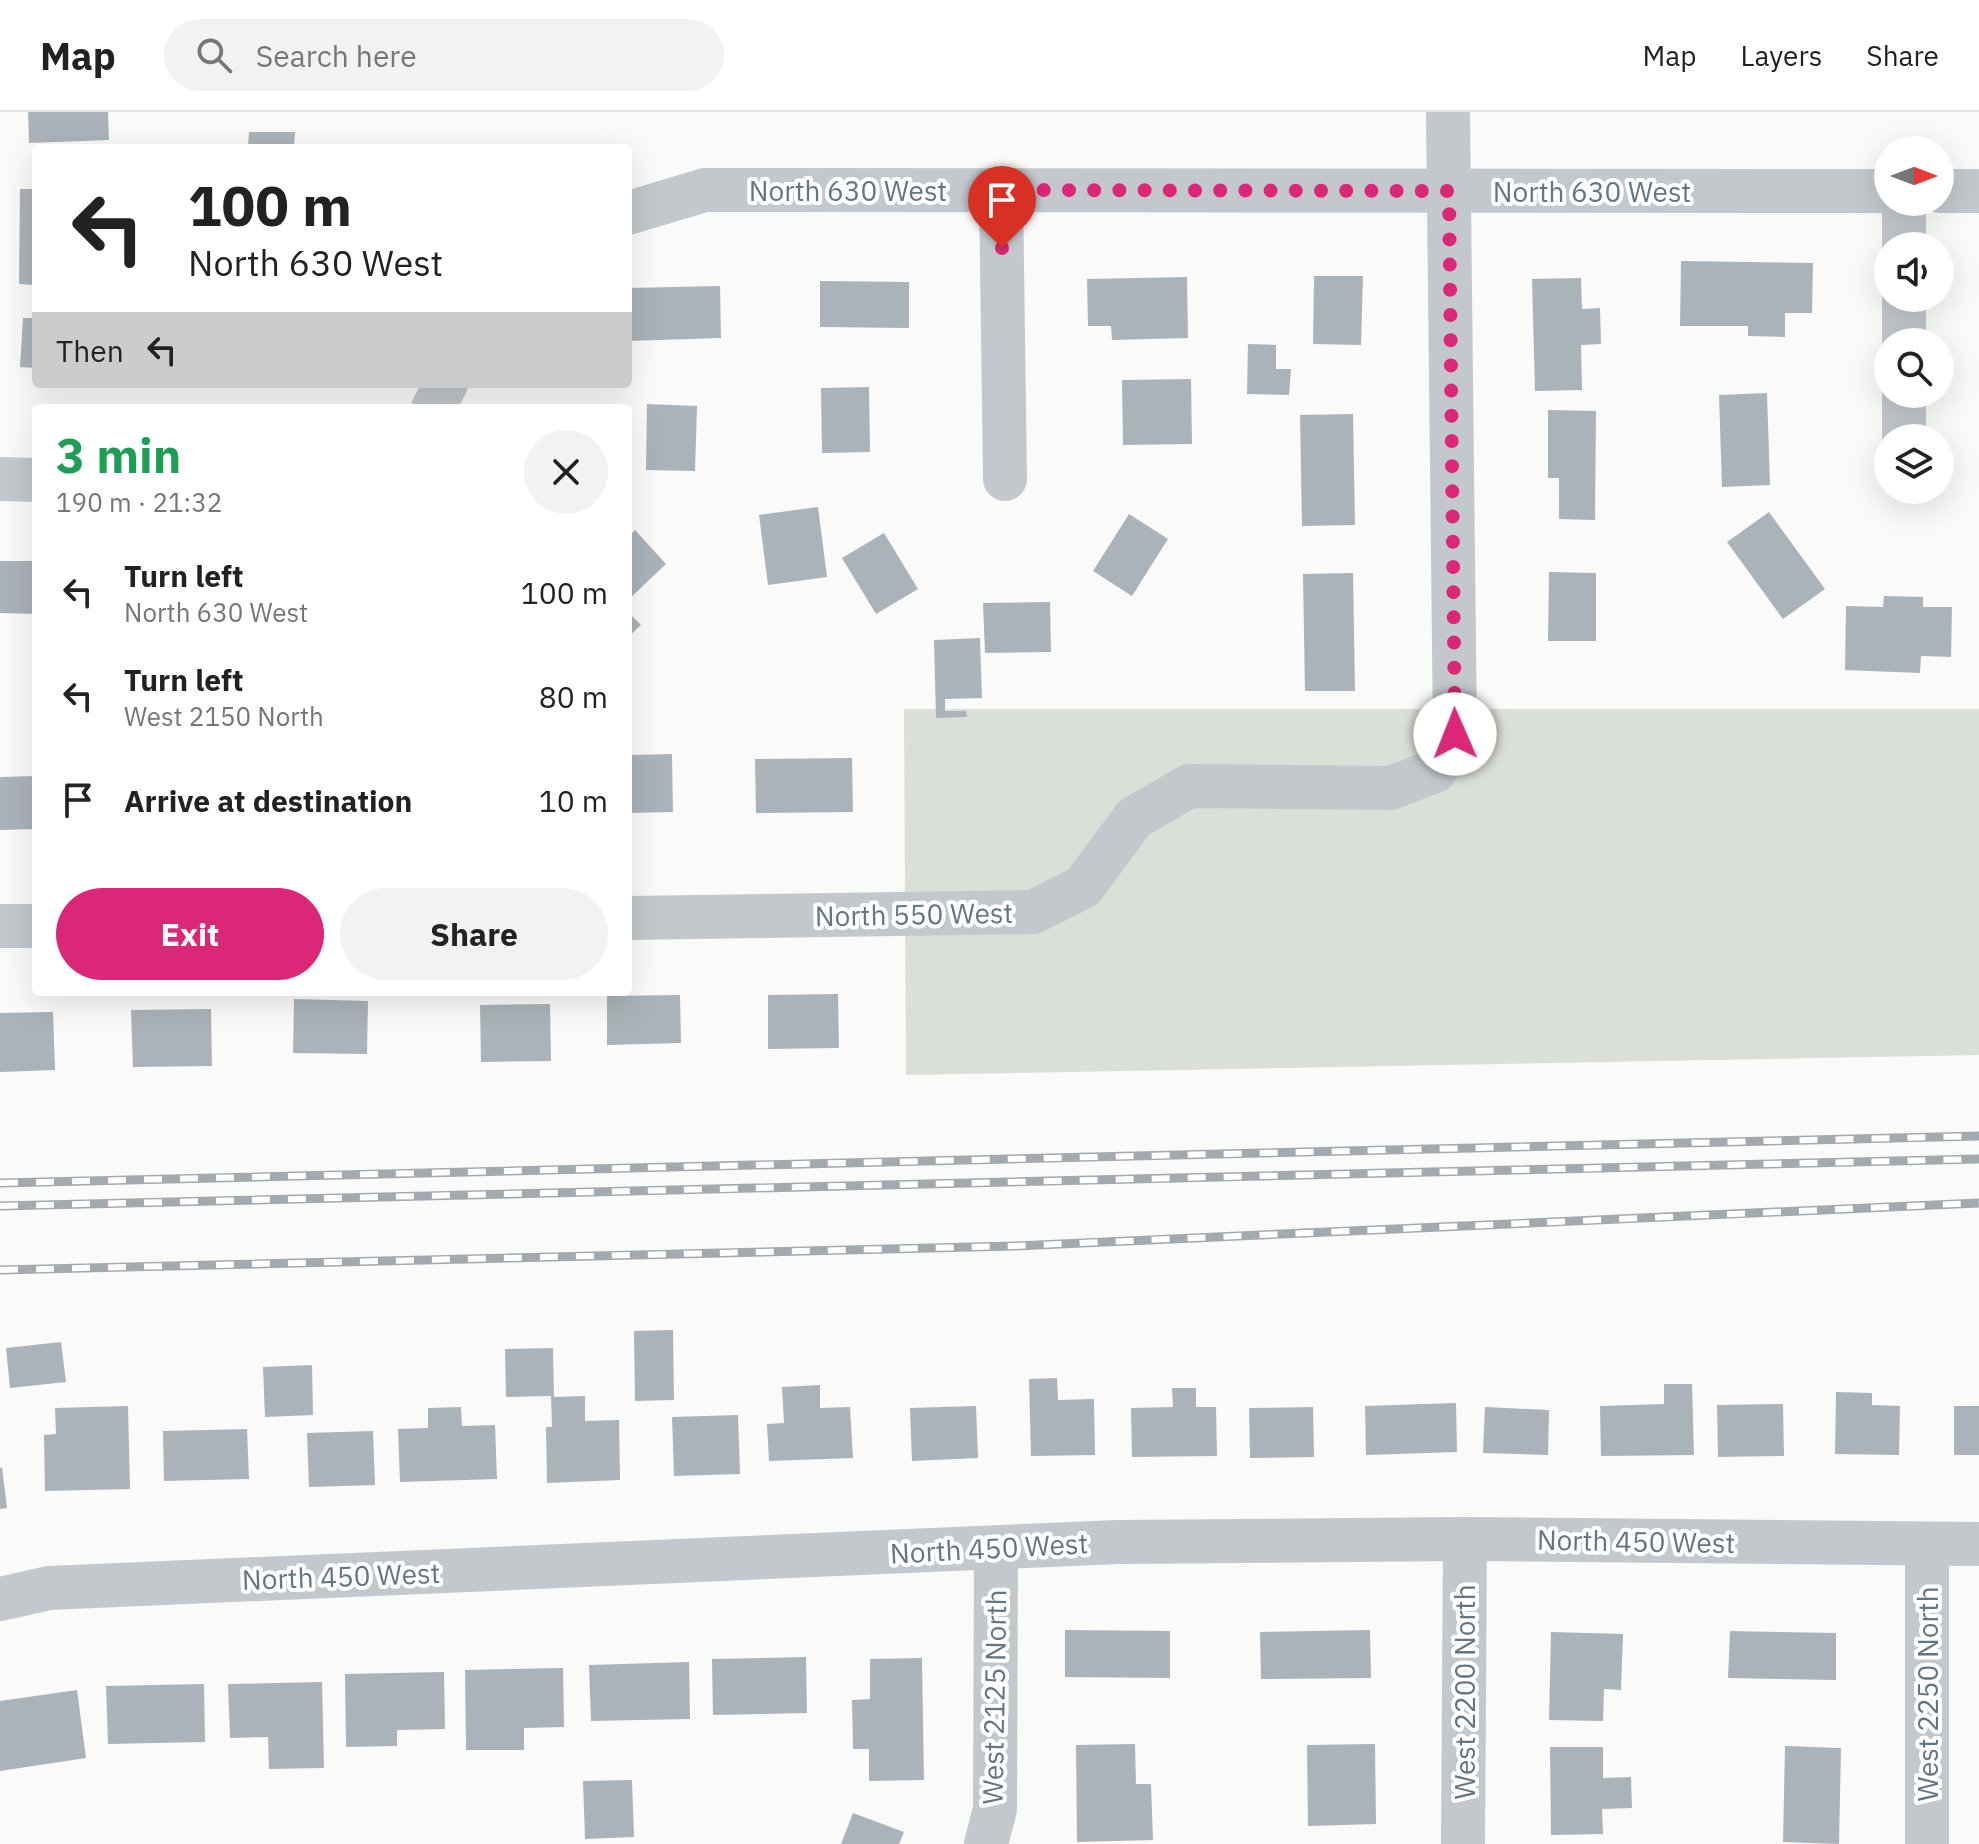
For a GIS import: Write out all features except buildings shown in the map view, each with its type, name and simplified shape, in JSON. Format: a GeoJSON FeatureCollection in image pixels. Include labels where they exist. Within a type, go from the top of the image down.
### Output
{"type":"FeatureCollection","features":[{"type":"Feature","properties":{"kind":"street"},"geometry":{"type":"LineString","coordinates":[[1448,112],[1449,191]]}},
{"type":"Feature","properties":{"kind":"street","name":"North 630 West"},"geometry":{"type":"LineString","coordinates":[[632,212],[705,190],[1874,191]]}},
{"type":"Feature","properties":{"kind":"street"},"geometry":{"type":"LineString","coordinates":[[1001,190],[1005,479]]}},
{"type":"Feature","properties":{"kind":"street","name":"North 550 West"},"geometry":{"type":"LineString","coordinates":[[632,918],[1033,912],[1083,887],[1134,818],[1189,786],[1391,788],[1435,771],[1455,734],[1449,191]]}},
{"type":"Feature","properties":{"kind":"street"},"geometry":{"type":"LineString","coordinates":[[1954,191],[1979,191]]}},
{"type":"Feature","properties":{"kind":"street"},"geometry":{"type":"LineString","coordinates":[[0,479],[32,480]]}},
{"type":"Feature","properties":{"kind":"street"},"geometry":{"type":"LineString","coordinates":[[0,926],[32,926]]}},
{"type":"Feature","properties":{"kind":"street","name":"North 450 West"},"geometry":{"type":"LineString","coordinates":[[0,1599],[49,1588],[1118,1542],[1465,1539],[1979,1544]]}},
{"type":"Feature","properties":{"kind":"street","name":"West 2200 North"},"geometry":{"type":"LineString","coordinates":[[1463,1844],[1465,1539]]}},
{"type":"Feature","properties":{"kind":"street","name":"West 2250 North"},"geometry":{"type":"LineString","coordinates":[[1927,1545],[1927,1844]]}},
{"type":"Feature","properties":{"kind":"street","name":"West 2125 North"},"geometry":{"type":"LineString","coordinates":[[986,1844],[995,1809],[996,1548]]}},
{"type":"Feature","properties":{"kind":"shaded area"},"geometry":{"type":"Polygon","coordinates":[[[904,709],[1979,709],[1979,1055],[906,1075],[904,709]]]}},
{"type":"Feature","properties":{"kind":"railway"},"geometry":{"type":"LineString","coordinates":[[0,1183],[1979,1136]]}},
{"type":"Feature","properties":{"kind":"railway"},"geometry":{"type":"LineString","coordinates":[[0,1206],[1979,1159]]}},
{"type":"Feature","properties":{"kind":"railway"},"geometry":{"type":"LineString","coordinates":[[0,1270],[1014,1246],[1979,1203]]}},
{"type":"Feature","properties":{"kind":"route"},"geometry":{"type":"LineString","coordinates":[[1002,248],[1001,190],[1449,191],[1455,734]]}}]}
